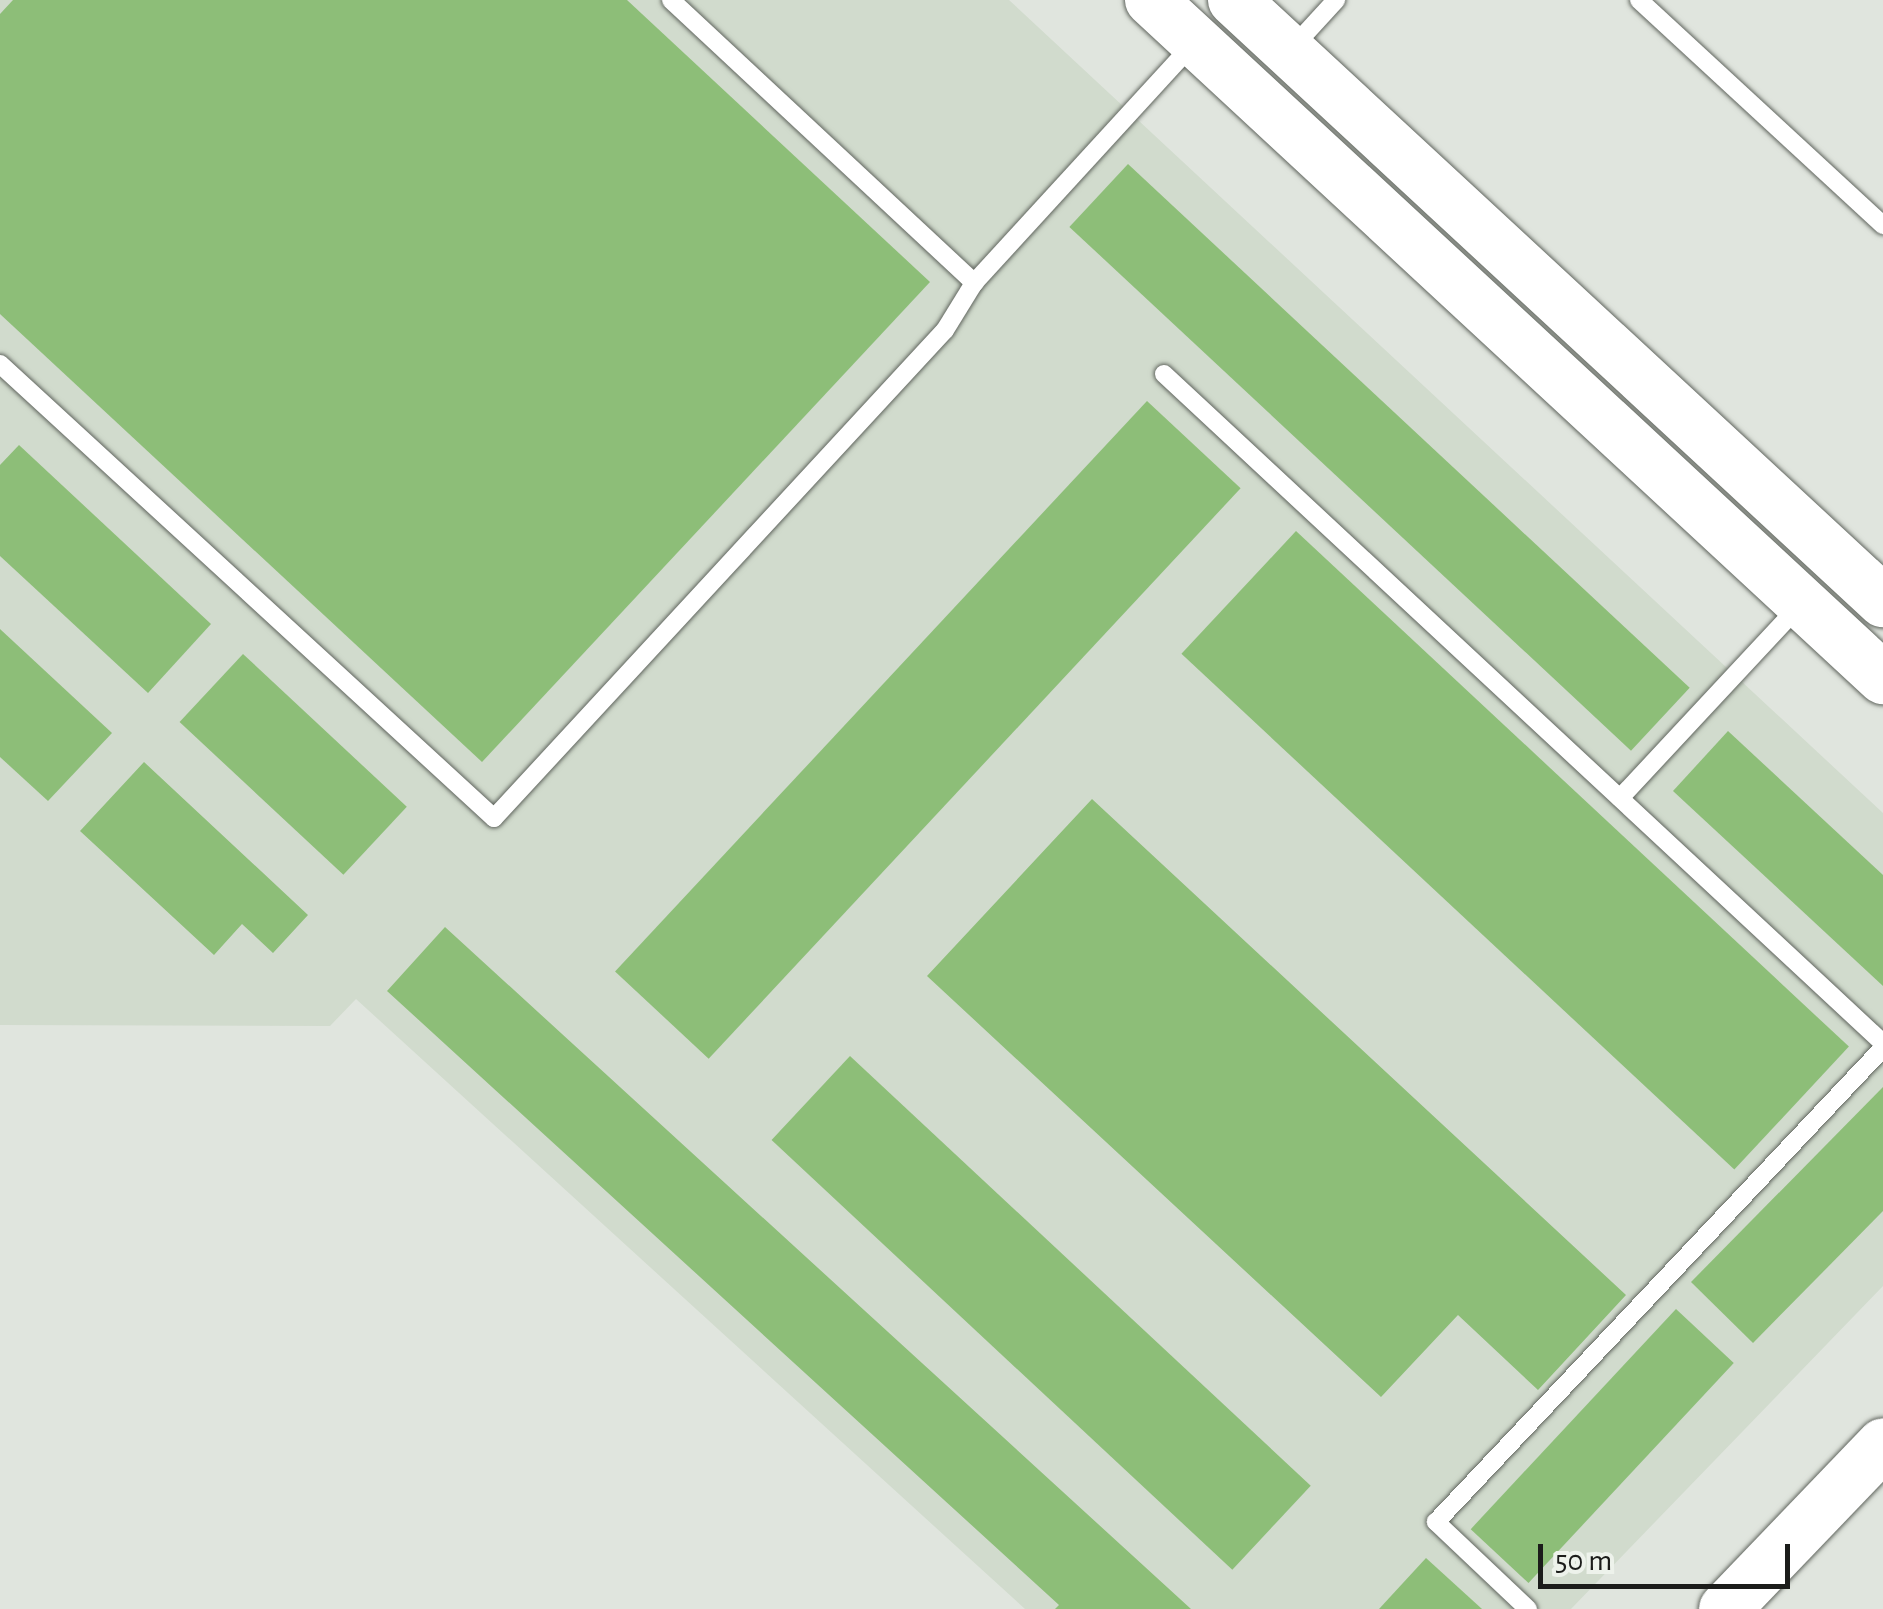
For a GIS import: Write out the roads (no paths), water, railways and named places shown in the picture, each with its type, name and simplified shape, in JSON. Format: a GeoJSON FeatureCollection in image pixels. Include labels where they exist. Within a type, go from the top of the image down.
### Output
{"type":"FeatureCollection","features":[{"type":"Feature","properties":{"kind":"street"},"geometry":{"type":"LineString","coordinates":[[1151,0],[1883,678]]}},
{"type":"Feature","properties":{"kind":"street"},"geometry":{"type":"LineString","coordinates":[[1234,0],[1883,601]]}},
{"type":"Feature","properties":{"kind":"street"},"geometry":{"type":"LineString","coordinates":[[1725,1609],[1883,1444]]}},
{"type":"Feature","properties":{"kind":"lane"},"geometry":{"type":"LineString","coordinates":[[670,0],[974,284]]}},
{"type":"Feature","properties":{"kind":"lane"},"geometry":{"type":"LineString","coordinates":[[1289,51],[1336,0]]}},
{"type":"Feature","properties":{"kind":"lane"},"geometry":{"type":"LineString","coordinates":[[1639,0],[1883,225]]}},
{"type":"Feature","properties":{"kind":"lane"},"geometry":{"type":"LineString","coordinates":[[0,364],[494,818],[944,330],[974,284],[1196,41]]}},
{"type":"Feature","properties":{"kind":"lane"},"geometry":{"type":"LineString","coordinates":[[1164,374],[1883,1046],[1436,1522],[1528,1609]]}},
{"type":"Feature","properties":{"kind":"lane"},"geometry":{"type":"LineString","coordinates":[[1620,798],[1802,603]]}}]}
